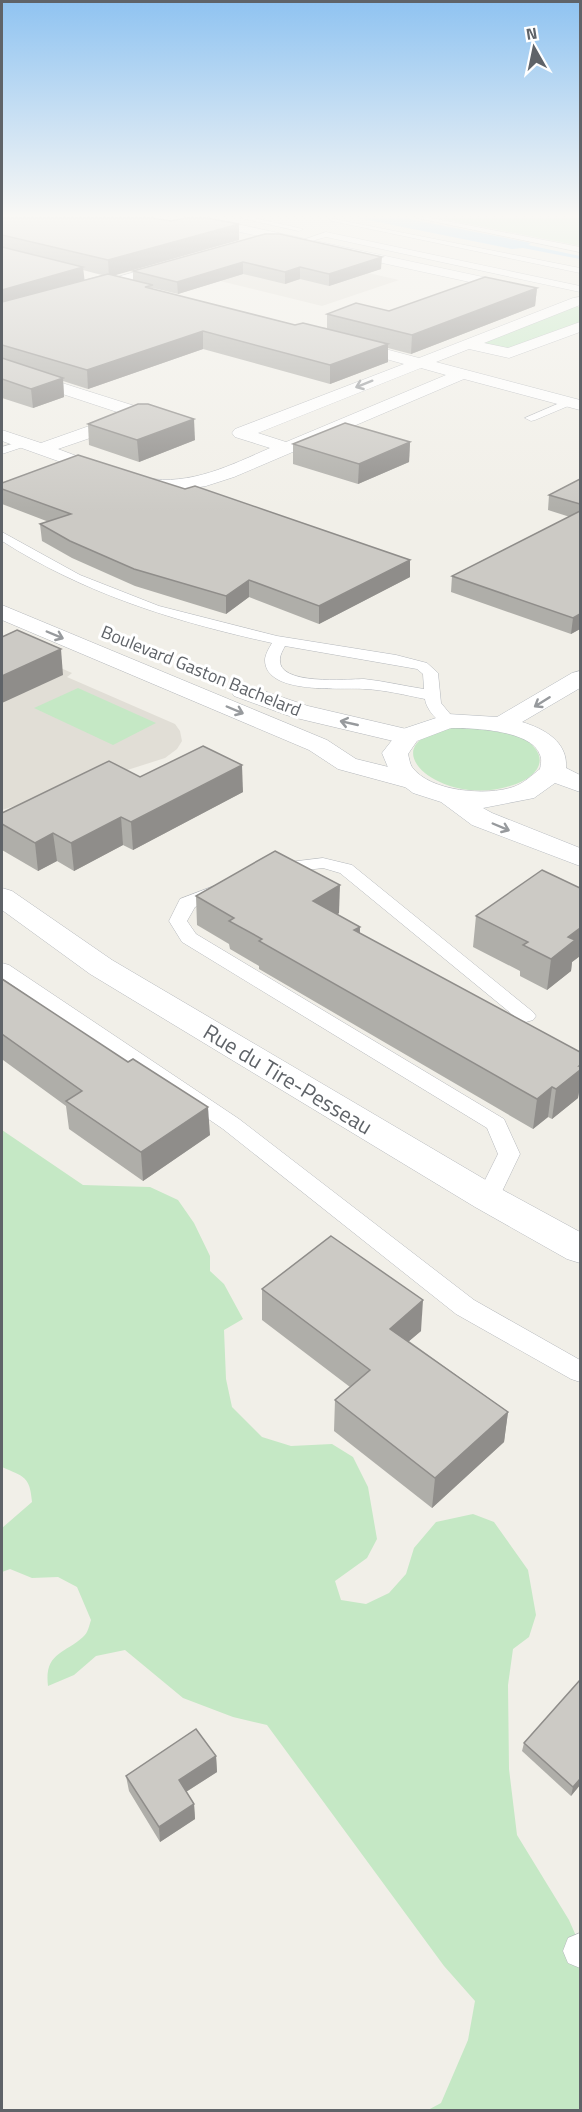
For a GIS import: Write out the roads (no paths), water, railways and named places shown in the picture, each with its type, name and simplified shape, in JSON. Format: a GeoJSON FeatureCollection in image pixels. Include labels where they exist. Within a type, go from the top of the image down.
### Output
{"type":"FeatureCollection","features":[{"type":"Feature","properties":{"kind":"street"},"geometry":{"type":"LineString","coordinates":[[288,448],[241,433],[533,317]]}},
{"type":"Feature","properties":{"kind":"street"},"geometry":{"type":"LineString","coordinates":[[466,344],[509,353],[580,327]]}},
{"type":"Feature","properties":{"kind":"street"},"geometry":{"type":"LineString","coordinates":[[333,341],[575,403]]}},
{"type":"Feature","properties":{"kind":"street"},"geometry":{"type":"LineString","coordinates":[[2,369],[132,411],[132,416],[128,419],[34,446]]}},
{"type":"Feature","properties":{"kind":"street"},"geometry":{"type":"LineString","coordinates":[[2,435],[121,477],[166,485],[206,480],[460,375]]}},
{"type":"Feature","properties":{"kind":"street","name":"Boulevard Gaston Bachelard"},"geometry":{"type":"LineString","coordinates":[[2,590],[265,700],[400,745]]}},
{"type":"Feature","properties":{"kind":"street","name":"Boulevard Gaston Bachelard"},"geometry":{"type":"LineString","coordinates":[[2,612],[318,745],[346,764],[408,780],[426,790],[451,798]]}},
{"type":"Feature","properties":{"kind":"street"},"geometry":{"type":"LineString","coordinates":[[502,724],[580,678]]}},
{"type":"Feature","properties":{"kind":"street"},"geometry":{"type":"LineString","coordinates":[[542,740],[551,720],[580,700]]}},
{"type":"Feature","properties":{"kind":"street"},"geometry":{"type":"LineString","coordinates":[[408,780],[397,768],[400,745],[421,728],[448,721],[502,724],[542,740],[553,754],[553,772],[543,784],[526,793],[503,799],[451,798]]}},
{"type":"Feature","properties":{"kind":"street","name":"Boulevard Gaston Bachelard"},"geometry":{"type":"LineString","coordinates":[[318,745],[400,745]]}},
{"type":"Feature","properties":{"kind":"street"},"geometry":{"type":"LineString","coordinates":[[553,772],[580,784]]}},
{"type":"Feature","properties":{"kind":"street"},"geometry":{"type":"LineString","coordinates":[[451,798],[482,819],[580,858]]}},
{"type":"Feature","properties":{"kind":"street"},"geometry":{"type":"LineString","coordinates":[[477,800],[522,811],[580,835]]}},
{"type":"Feature","properties":{"kind":"street","name":"Rue du Tire-Pesseau"},"geometry":{"type":"LineString","coordinates":[[2,897],[101,967],[488,1198],[580,1249]]}},
{"type":"Feature","properties":{"kind":"lane"},"geometry":{"type":"LineString","coordinates":[[531,418],[575,403]]}},
{"type":"Feature","properties":{"kind":"lane"},"geometry":{"type":"LineString","coordinates":[[2,451],[34,446]]}},
{"type":"Feature","properties":{"kind":"lane"},"geometry":{"type":"LineString","coordinates":[[2,536],[71,577],[113,594],[201,622],[280,641],[422,666],[430,673],[431,695],[434,704],[448,721]]}},
{"type":"Feature","properties":{"kind":"lane"},"geometry":{"type":"LineString","coordinates":[[280,641],[272,658],[273,666],[279,673],[303,684],[365,684],[431,695]]}},
{"type":"Feature","properties":{"kind":"lane"},"geometry":{"type":"LineString","coordinates":[[258,875],[278,867],[323,863],[346,869],[525,1016]]}},
{"type":"Feature","properties":{"kind":"lane"},"geometry":{"type":"LineString","coordinates":[[237,883],[187,903],[178,921],[189,938],[496,1124],[509,1154],[488,1198]]}},
{"type":"Feature","properties":{"kind":"lane"},"geometry":{"type":"LineString","coordinates":[[2,969],[231,1124],[465,1307],[580,1372]]}}]}
